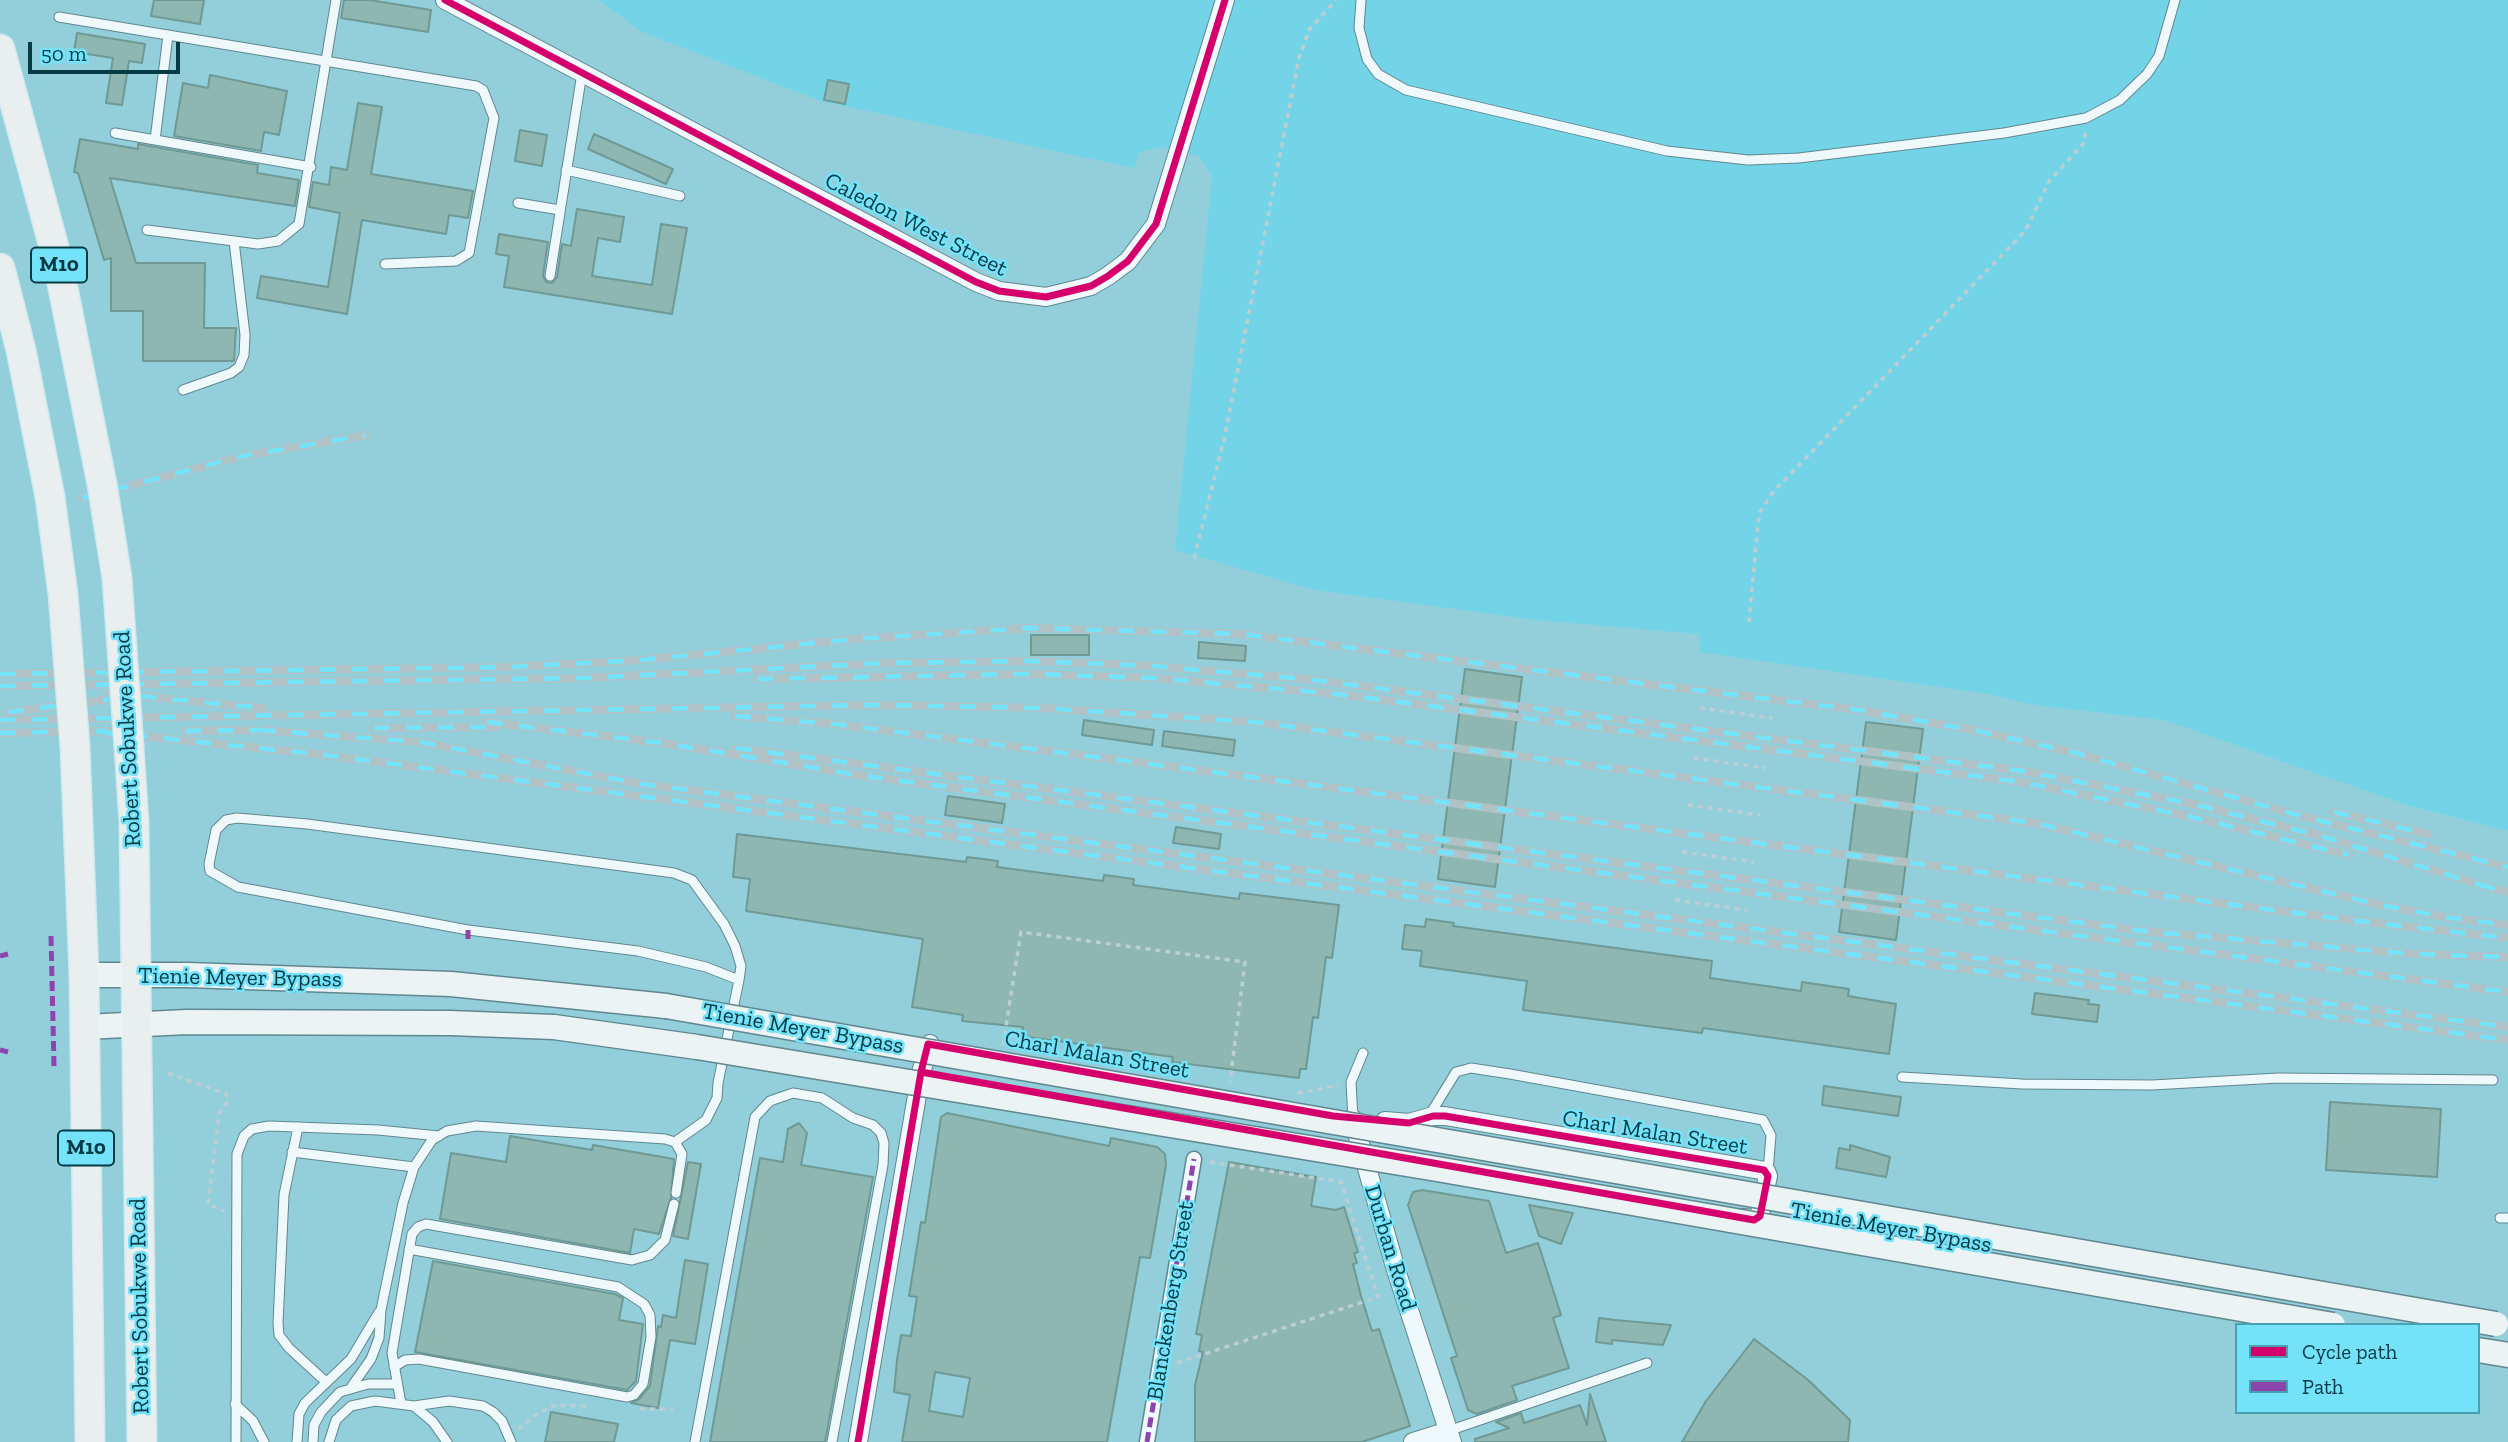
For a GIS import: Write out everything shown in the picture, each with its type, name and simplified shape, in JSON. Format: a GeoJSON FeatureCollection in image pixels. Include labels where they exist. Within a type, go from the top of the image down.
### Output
{"type":"FeatureCollection","features":[{"type":"Feature","properties":{"kind":"main road","name":"Robert Sobukwe Road"},"geometry":{"type":"LineString","coordinates":[[0,49],[57,258],[102,484],[117,578],[129,747],[136,975],[142,1442]]}},
{"type":"Feature","properties":{"kind":"main road","name":"M10"},"geometry":{"type":"LineString","coordinates":[[0,268],[24,364],[50,497],[63,594],[75,747],[84,975],[90,1442]]}},
{"type":"Feature","properties":{"kind":"main road","name":"Tienie Meyer Bypass"},"geometry":{"type":"LineString","coordinates":[[84,975],[188,975],[451,984],[666,1006],[2502,1325]]}},
{"type":"Feature","properties":{"kind":"main road","name":"Tienie Meyer Bypass"},"geometry":{"type":"LineString","coordinates":[[83,1027],[187,1022],[450,1023],[554,1027],[720,1050],[1437,1169],[2322,1323]]}},
{"type":"Feature","properties":{"kind":"street","name":"Caledon West Street"},"geometry":{"type":"LineString","coordinates":[[445,0],[976,282],[1023,296],[1046,297],[1091,286],[1128,261],[1156,224],[1224,0]]}},
{"type":"Feature","properties":{"kind":"street","name":"Charl Malan Street"},"geometry":{"type":"LineString","coordinates":[[858,1442],[921,1072],[928,1044],[1353,1119],[1409,1122],[1445,1116],[1768,1172],[1760,1216],[1754,1220],[1362,1153],[921,1072]]}},
{"type":"Feature","properties":{"kind":"street","name":"Durban Road"},"geometry":{"type":"LineString","coordinates":[[1353,1119],[1450,1436]]}},
{"type":"Feature","properties":{"kind":"street","name":"Blanckenberg Street"},"geometry":{"type":"LineString","coordinates":[[1147,1442],[1195,1159]]}},
{"type":"Feature","properties":{"kind":"street"},"geometry":{"type":"LineString","coordinates":[[1413,1442],[1450,1436]]}},
{"type":"Feature","properties":{"kind":"lane"},"geometry":{"type":"LineString","coordinates":[[146,230],[258,244],[278,241],[290,235],[299,224],[311,167],[336,0]]}},
{"type":"Feature","properties":{"kind":"lane"},"geometry":{"type":"LineString","coordinates":[[1361,0],[1360,43],[1367,59],[1388,81],[1406,90],[1464,106],[1667,151],[1748,160],[1799,158],[2004,133],[2086,118],[2120,100],[2147,74],[2168,31],[2175,0]]}},
{"type":"Feature","properties":{"kind":"lane"},"geometry":{"type":"LineString","coordinates":[[60,17],[476,86],[488,97],[494,118],[469,253],[456,261],[385,264]]}},
{"type":"Feature","properties":{"kind":"lane"},"geometry":{"type":"LineString","coordinates":[[155,140],[168,35]]}},
{"type":"Feature","properties":{"kind":"lane"},"geometry":{"type":"LineString","coordinates":[[550,275],[582,73]]}},
{"type":"Feature","properties":{"kind":"lane"},"geometry":{"type":"LineString","coordinates":[[115,132],[311,167]]}},
{"type":"Feature","properties":{"kind":"lane"},"geometry":{"type":"LineString","coordinates":[[566,170],[680,196]]}},
{"type":"Feature","properties":{"kind":"lane"},"geometry":{"type":"LineString","coordinates":[[518,203],[560,210]]}},
{"type":"Feature","properties":{"kind":"lane"},"geometry":{"type":"LineString","coordinates":[[183,390],[231,373],[239,367],[244,355],[245,335],[234,241]]}},
{"type":"Feature","properties":{"kind":"lane"},"geometry":{"type":"LineString","coordinates":[[352,1386],[371,1359],[379,1338],[381,1310],[394,1239],[414,1167],[432,1140],[476,1126],[653,1138],[675,1142],[706,1120],[714,1105],[739,980],[739,957],[724,924],[701,888],[692,880],[674,873],[307,824],[237,818],[226,820],[216,830],[211,844],[210,871],[238,887],[468,930],[638,951],[706,967],[739,980]]}},
{"type":"Feature","properties":{"kind":"lane","name":"Durban Road"},"geometry":{"type":"LineString","coordinates":[[1353,1119],[1351,1082],[1363,1053]]}},
{"type":"Feature","properties":{"kind":"lane"},"geometry":{"type":"LineString","coordinates":[[1429,1117],[1456,1072],[1471,1068],[1497,1072],[1763,1120],[1771,1135],[1768,1172]]}},
{"type":"Feature","properties":{"kind":"lane"},"geometry":{"type":"LineString","coordinates":[[1902,1077],[2000,1083],[2151,1085],[2278,1078],[2493,1080]]}},
{"type":"Feature","properties":{"kind":"lane"},"geometry":{"type":"LineString","coordinates":[[695,1442],[755,1116],[764,1105],[783,1095],[803,1093],[822,1098],[853,1118],[878,1128],[884,1143],[883,1165],[832,1442]]}},
{"type":"Feature","properties":{"kind":"lane"},"geometry":{"type":"LineString","coordinates":[[236,1442],[237,1154],[244,1136],[257,1127],[298,1127],[439,1136]]}},
{"type":"Feature","properties":{"kind":"lane"},"geometry":{"type":"LineString","coordinates":[[298,1127],[284,1195],[279,1335],[326,1382]]}},
{"type":"Feature","properties":{"kind":"lane"},"geometry":{"type":"LineString","coordinates":[[675,1142],[682,1162],[676,1193]]}},
{"type":"Feature","properties":{"kind":"lane"},"geometry":{"type":"LineString","coordinates":[[292,1152],[414,1167]]}},
{"type":"Feature","properties":{"kind":"lane"},"geometry":{"type":"LineString","coordinates":[[401,1404],[396,1384],[393,1342],[412,1234],[418,1227],[426,1224],[632,1260],[650,1255],[665,1240],[674,1204]]}},
{"type":"Feature","properties":{"kind":"lane"},"geometry":{"type":"LineString","coordinates":[[394,1367],[405,1360],[419,1359],[627,1397],[634,1395],[642,1384],[650,1337],[650,1315],[644,1304],[618,1287],[409,1249]]}},
{"type":"Feature","properties":{"kind":"lane"},"geometry":{"type":"LineString","coordinates":[[297,1442],[299,1414],[326,1382],[351,1359],[381,1310]]}},
{"type":"Feature","properties":{"kind":"lane"},"geometry":{"type":"LineString","coordinates":[[1450,1436],[1647,1363]]}},
{"type":"Feature","properties":{"kind":"lane"},"geometry":{"type":"LineString","coordinates":[[313,1442],[314,1425],[321,1412],[340,1392],[352,1386],[396,1384]]}},
{"type":"Feature","properties":{"kind":"lane"},"geometry":{"type":"LineString","coordinates":[[329,1442],[336,1420],[351,1406],[375,1401],[414,1406],[449,1401],[483,1406],[502,1420],[510,1439]]}},
{"type":"Feature","properties":{"kind":"lane"},"geometry":{"type":"LineString","coordinates":[[235,1404],[253,1421],[264,1442]]}},
{"type":"Feature","properties":{"kind":"lane"},"geometry":{"type":"LineString","coordinates":[[414,1406],[433,1422],[447,1442]]}},
{"type":"Feature","properties":{"kind":"path"},"geometry":{"type":"LineString","coordinates":[[1194,558],[1223,440],[1300,58],[1310,30],[1336,0]]}},
{"type":"Feature","properties":{"kind":"path"},"geometry":{"type":"LineString","coordinates":[[1749,622],[1760,512],[1773,492],[2026,230],[2049,181],[2085,142],[2086,118]]}},
{"type":"Feature","properties":{"kind":"path"},"geometry":{"type":"LineString","coordinates":[[1700,708],[1773,718]]}},
{"type":"Feature","properties":{"kind":"path"},"geometry":{"type":"LineString","coordinates":[[1694,758],[1766,768]]}},
{"type":"Feature","properties":{"kind":"path"},"geometry":{"type":"LineString","coordinates":[[1688,805],[1760,814]]}},
{"type":"Feature","properties":{"kind":"path"},"geometry":{"type":"LineString","coordinates":[[1682,852],[1754,862]]}},
{"type":"Feature","properties":{"kind":"path"},"geometry":{"type":"LineString","coordinates":[[1675,900],[1747,910]]}},
{"type":"Feature","properties":{"kind":"path"},"geometry":{"type":"LineString","coordinates":[[1003,1045],[1021,932],[1245,962],[1229,1084]]}},
{"type":"Feature","properties":{"kind":"path"},"geometry":{"type":"LineString","coordinates":[[168,1073],[226,1094],[228,1101],[219,1114],[208,1205],[217,1210],[236,1213]]}},
{"type":"Feature","properties":{"kind":"path"},"geometry":{"type":"LineString","coordinates":[[1295,1093],[1351,1082]]}},
{"type":"Feature","properties":{"kind":"path"},"geometry":{"type":"LineString","coordinates":[[1161,1368],[1378,1297],[1341,1182],[1195,1159]]}},
{"type":"Feature","properties":{"kind":"path"},"geometry":{"type":"LineString","coordinates":[[510,1439],[538,1413],[556,1405],[600,1407]]}},
{"type":"Feature","properties":{"kind":"path"},"geometry":{"type":"LineString","coordinates":[[636,1409],[673,1409]]}},
{"type":"Feature","properties":{"kind":"shaded area"},"geometry":{"type":"Polygon","coordinates":[[[599,0],[2508,0],[2508,831],[2410,806],[2164,720],[2035,705],[1988,694],[1700,652],[1699,634],[1536,620],[1315,590],[1175,550],[1212,176],[1199,156],[1162,147],[1140,152],[1134,168],[821,101],[642,32],[599,0]]]}},
{"type":"Feature","properties":{"kind":"building"},"geometry":{"type":"Polygon","coordinates":[[[154,0],[204,0],[200,24],[151,16],[154,0]]]}},
{"type":"Feature","properties":{"kind":"building"},"geometry":{"type":"Polygon","coordinates":[[[344,0],[370,0],[431,10],[428,32],[341,18],[344,0]]]}},
{"type":"Feature","properties":{"kind":"building"},"geometry":{"type":"Polygon","coordinates":[[[77,33],[145,44],[142,63],[129,61],[122,105],[106,103],[113,58],[74,52],[77,33]]]}},
{"type":"Feature","properties":{"kind":"building"},"geometry":{"type":"Polygon","coordinates":[[[210,75],[287,91],[279,135],[264,132],[261,151],[174,136],[183,83],[208,88],[210,75]]]}},
{"type":"Feature","properties":{"kind":"building"},"geometry":{"type":"Polygon","coordinates":[[[828,80],[849,84],[845,104],[824,100],[828,80]]]}},
{"type":"Feature","properties":{"kind":"building"},"geometry":{"type":"Polygon","coordinates":[[[358,103],[382,107],[371,174],[473,191],[468,218],[449,215],[446,234],[362,220],[347,314],[257,298],[261,276],[328,287],[340,213],[309,207],[313,182],[329,185],[331,167],[347,170],[358,103]]]}},
{"type":"Feature","properties":{"kind":"building"},"geometry":{"type":"Polygon","coordinates":[[[520,130],[547,135],[542,166],[515,161],[520,130]]]}},
{"type":"Feature","properties":{"kind":"building"},"geometry":{"type":"Polygon","coordinates":[[[594,134],[673,169],[666,184],[588,149],[594,134]]]}},
{"type":"Feature","properties":{"kind":"building"},"geometry":{"type":"Polygon","coordinates":[[[80,139],[138,149],[138,144],[258,165],[257,173],[299,180],[295,206],[110,178],[136,263],[205,263],[204,328],[236,328],[234,361],[143,361],[143,311],[111,311],[111,258],[104,260],[78,173],[74,172],[80,139]]]}},
{"type":"Feature","properties":{"kind":"building"},"geometry":{"type":"Polygon","coordinates":[[[577,209],[624,217],[620,242],[598,238],[592,276],[652,285],[661,224],[687,228],[672,314],[504,287],[509,256],[496,254],[499,234],[548,242],[543,276],[546,282],[552,283],[557,277],[562,244],[571,246],[577,209]]]}},
{"type":"Feature","properties":{"kind":"building"},"geometry":{"type":"Polygon","coordinates":[[[1031,635],[1089,635],[1089,655],[1031,655],[1031,635]]]}},
{"type":"Feature","properties":{"kind":"building"},"geometry":{"type":"Polygon","coordinates":[[[1199,642],[1246,646],[1245,661],[1198,658],[1199,642]]]}},
{"type":"Feature","properties":{"kind":"building"},"geometry":{"type":"Polygon","coordinates":[[[1465,669],[1522,677],[1495,887],[1438,879],[1465,669]]]}},
{"type":"Feature","properties":{"kind":"building"},"geometry":{"type":"Polygon","coordinates":[[[1084,720],[1154,730],[1152,745],[1082,735],[1084,720]]]}},
{"type":"Feature","properties":{"kind":"building"},"geometry":{"type":"Polygon","coordinates":[[[1866,722],[1923,729],[1896,940],[1839,932],[1866,722]]]}},
{"type":"Feature","properties":{"kind":"building"},"geometry":{"type":"Polygon","coordinates":[[[1164,731],[1235,740],[1233,756],[1162,746],[1164,731]]]}},
{"type":"Feature","properties":{"kind":"building"},"geometry":{"type":"Polygon","coordinates":[[[948,796],[1005,804],[1002,823],[945,815],[948,796]]]}},
{"type":"Feature","properties":{"kind":"building"},"geometry":{"type":"Polygon","coordinates":[[[1176,827],[1221,834],[1219,849],[1173,843],[1176,827]]]}},
{"type":"Feature","properties":{"kind":"building"},"geometry":{"type":"Polygon","coordinates":[[[737,834],[966,862],[967,857],[983,859],[998,861],[997,867],[1103,881],[1104,875],[1134,879],[1133,885],[1239,899],[1240,893],[1339,905],[1332,958],[1326,957],[1318,1018],[1313,1017],[1306,1069],[1300,1069],[1299,1078],[1172,1062],[1173,1057],[1021,1036],[1023,1027],[962,1021],[963,1015],[912,1007],[923,939],[746,911],[750,879],[733,877],[737,834]]]}},
{"type":"Feature","properties":{"kind":"building"},"geometry":{"type":"Polygon","coordinates":[[[1426,919],[1454,923],[1453,926],[1712,961],[1710,978],[1801,991],[1802,982],[1849,989],[1848,996],[1896,1004],[1889,1054],[1703,1028],[1702,1033],[1523,1010],[1527,981],[1420,966],[1422,951],[1402,949],[1405,925],[1425,927],[1426,919]]]}},
{"type":"Feature","properties":{"kind":"building"},"geometry":{"type":"Polygon","coordinates":[[[2035,993],[2089,1000],[2088,1004],[2099,1005],[2097,1022],[2032,1014],[2035,993]]]}},
{"type":"Feature","properties":{"kind":"building"},"geometry":{"type":"Polygon","coordinates":[[[1824,1086],[1901,1097],[1898,1116],[1822,1105],[1824,1086]]]}},
{"type":"Feature","properties":{"kind":"building"},"geometry":{"type":"Polygon","coordinates":[[[2330,1102],[2441,1109],[2437,1177],[2326,1170],[2330,1102]]]}},
{"type":"Feature","properties":{"kind":"building"},"geometry":{"type":"Polygon","coordinates":[[[947,1113],[1109,1146],[1111,1138],[1157,1147],[1165,1154],[1166,1165],[1150,1258],[1140,1257],[1107,1442],[902,1442],[910,1395],[894,1392],[897,1360],[901,1335],[911,1336],[917,1297],[909,1296],[921,1222],[925,1223],[941,1117],[947,1113]],[[935,1372],[929,1411],[963,1417],[970,1378],[935,1372]]]}},
{"type":"Feature","properties":{"kind":"building"},"geometry":{"type":"Polygon","coordinates":[[[799,1123],[807,1133],[801,1165],[873,1177],[825,1442],[710,1442],[760,1158],[783,1162],[788,1129],[799,1123]]]}},
{"type":"Feature","properties":{"kind":"building"},"geometry":{"type":"Polygon","coordinates":[[[510,1136],[592,1150],[593,1145],[674,1159],[671,1198],[659,1234],[634,1229],[630,1253],[440,1219],[451,1153],[506,1162],[510,1136]]]}},
{"type":"Feature","properties":{"kind":"building"},"geometry":{"type":"Polygon","coordinates":[[[1850,1145],[1890,1157],[1886,1177],[1836,1168],[1839,1148],[1850,1150],[1850,1145]]]}},
{"type":"Feature","properties":{"kind":"building"},"geometry":{"type":"Polygon","coordinates":[[[688,1162],[701,1164],[688,1239],[673,1236],[688,1162]]]}},
{"type":"Feature","properties":{"kind":"building"},"geometry":{"type":"Polygon","coordinates":[[[1229,1162],[1316,1177],[1311,1206],[1336,1210],[1344,1207],[1358,1252],[1354,1253],[1357,1263],[1353,1264],[1361,1296],[1372,1331],[1379,1329],[1410,1426],[1362,1442],[1195,1442],[1195,1385],[1203,1352],[1199,1351],[1202,1335],[1196,1334],[1229,1162]]]}},
{"type":"Feature","properties":{"kind":"building"},"geometry":{"type":"Polygon","coordinates":[[[1422,1190],[1489,1201],[1506,1253],[1538,1243],[1561,1315],[1553,1318],[1569,1368],[1512,1386],[1517,1400],[1477,1414],[1468,1410],[1451,1358],[1457,1356],[1408,1205],[1413,1192],[1422,1190]]]}},
{"type":"Feature","properties":{"kind":"building"},"geometry":{"type":"Polygon","coordinates":[[[1529,1205],[1573,1213],[1561,1244],[1539,1236],[1529,1205]]]}},
{"type":"Feature","properties":{"kind":"building"},"geometry":{"type":"Polygon","coordinates":[[[685,1260],[708,1264],[695,1344],[670,1340],[658,1408],[631,1403],[639,1399],[650,1386],[658,1326],[661,1327],[663,1315],[676,1318],[685,1260]]]}},
{"type":"Feature","properties":{"kind":"building"},"geometry":{"type":"Polygon","coordinates":[[[433,1261],[615,1294],[623,1298],[619,1320],[643,1324],[636,1381],[627,1390],[415,1352],[433,1261]]]}},
{"type":"Feature","properties":{"kind":"building"},"geometry":{"type":"Polygon","coordinates":[[[1599,1318],[1671,1325],[1663,1345],[1612,1340],[1612,1344],[1596,1342],[1599,1318]]]}},
{"type":"Feature","properties":{"kind":"building"},"geometry":{"type":"Polygon","coordinates":[[[1754,1339],[1807,1379],[1850,1420],[1848,1442],[1682,1442],[1706,1401],[1754,1339]]]}},
{"type":"Feature","properties":{"kind":"building"},"geometry":{"type":"Polygon","coordinates":[[[1590,1394],[1606,1442],[1475,1442],[1475,1439],[1509,1428],[1496,1422],[1521,1413],[1524,1423],[1580,1405],[1587,1425],[1590,1394]]]}},
{"type":"Feature","properties":{"kind":"building"},"geometry":{"type":"Polygon","coordinates":[[[551,1412],[618,1424],[614,1442],[545,1442],[551,1412]]]}},
{"type":"Feature","properties":{"kind":"railway"},"geometry":{"type":"LineString","coordinates":[[82,498],[243,456],[366,435]]}},
{"type":"Feature","properties":{"kind":"railway"},"geometry":{"type":"LineString","coordinates":[[0,674],[510,667],[641,660],[856,639],[1029,628],[1240,634],[1859,710],[1973,730],[2072,752],[2305,817],[2508,867]]}},
{"type":"Feature","properties":{"kind":"railway"},"geometry":{"type":"LineString","coordinates":[[0,686],[586,678],[886,663],[1030,661],[1152,666],[1306,679],[2023,771],[2193,804],[2321,836],[2488,887]]}},
{"type":"Feature","properties":{"kind":"railway"},"geometry":{"type":"LineString","coordinates":[[757,679],[1031,674],[1153,678],[1337,694],[2021,782],[2191,817],[2349,855]]}},
{"type":"Feature","properties":{"kind":"railway"},"geometry":{"type":"LineString","coordinates":[[109,693],[262,708]]}},
{"type":"Feature","properties":{"kind":"railway"},"geometry":{"type":"LineString","coordinates":[[8,712],[119,698]]}},
{"type":"Feature","properties":{"kind":"railway"},"geometry":{"type":"LineString","coordinates":[[0,720],[875,705],[1043,708],[1255,722],[2035,823],[2381,905],[2508,925]]}},
{"type":"Feature","properties":{"kind":"railway"},"geometry":{"type":"LineString","coordinates":[[735,716],[834,724],[2358,921],[2508,938]]}},
{"type":"Feature","properties":{"kind":"railway"},"geometry":{"type":"LineString","coordinates":[[487,722],[663,743],[864,776],[2508,992]]}},
{"type":"Feature","properties":{"kind":"railway"},"geometry":{"type":"LineString","coordinates":[[374,728],[497,727]]}},
{"type":"Feature","properties":{"kind":"railway"},"geometry":{"type":"LineString","coordinates":[[260,730],[420,742],[642,784],[2508,1027]]}},
{"type":"Feature","properties":{"kind":"railway"},"geometry":{"type":"LineString","coordinates":[[185,731],[269,730]]}},
{"type":"Feature","properties":{"kind":"railway"},"geometry":{"type":"LineString","coordinates":[[0,733],[108,731]]}},
{"type":"Feature","properties":{"kind":"railway"},"geometry":{"type":"LineString","coordinates":[[100,732],[317,754],[2508,1040]]}},
{"type":"Feature","properties":{"kind":"railway"},"geometry":{"type":"LineString","coordinates":[[736,748],[2152,932],[2413,954],[2508,957]]}},
{"type":"Feature","properties":{"kind":"railway"},"geometry":{"type":"LineString","coordinates":[[2334,812],[2428,834]]}},
{"type":"Feature","properties":{"kind":"railway"},"geometry":{"type":"LineString","coordinates":[[2479,885],[2508,892]]}},
{"type":"Feature","properties":{"kind":"marked path"},"geometry":{"type":"LineString","coordinates":[[468,930],[468,939]]}},
{"type":"Feature","properties":{"kind":"marked path"},"geometry":{"type":"LineString","coordinates":[[51,936],[54,1066]]}},
{"type":"Feature","properties":{"kind":"marked path"},"geometry":{"type":"LineString","coordinates":[[0,956],[8,954]]}},
{"type":"Feature","properties":{"kind":"marked path"},"geometry":{"type":"LineString","coordinates":[[0,1050],[8,1052]]}},
{"type":"Feature","properties":{"kind":"marked path"},"geometry":{"type":"LineString","coordinates":[[1147,1442],[1194,1159]]}},
{"type":"Feature","properties":{"kind":"cycle path"},"geometry":{"type":"LineString","coordinates":[[445,0],[976,282],[999,291],[1046,297],[1091,286],[1108,276],[1128,261],[1156,224],[1225,0]]}},
{"type":"Feature","properties":{"kind":"cycle path"},"geometry":{"type":"LineString","coordinates":[[858,1442],[921,1072],[928,1044],[1333,1116],[1409,1123],[1433,1116],[1445,1116],[1764,1170],[1768,1176],[1760,1216],[1754,1220],[921,1072]]}}]}
